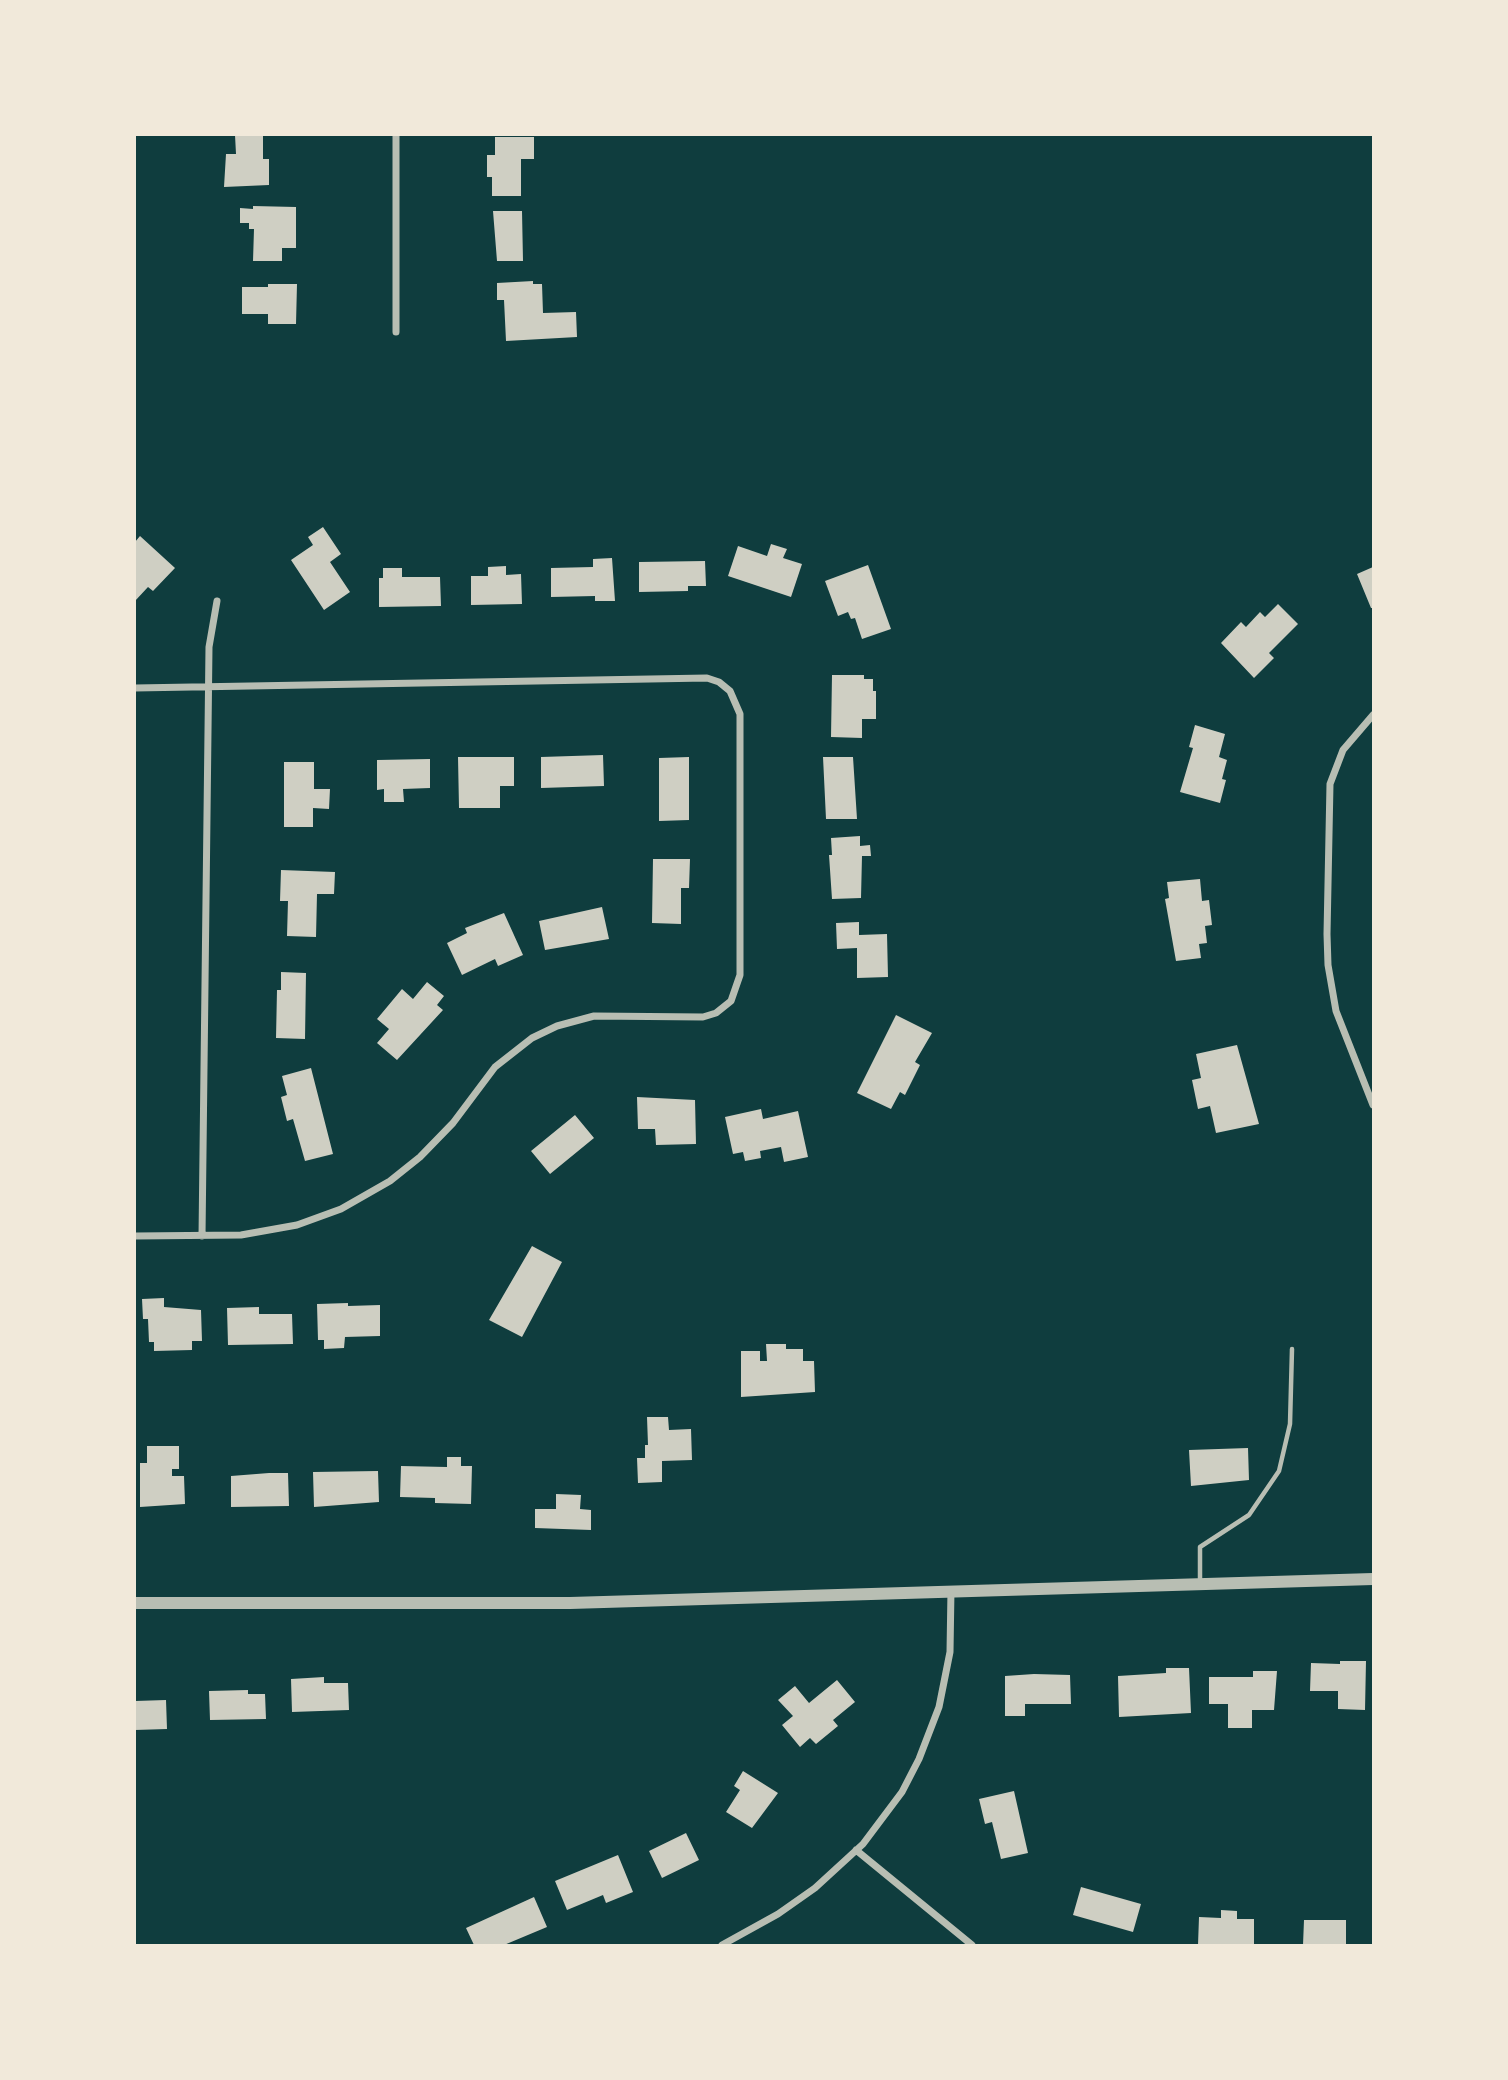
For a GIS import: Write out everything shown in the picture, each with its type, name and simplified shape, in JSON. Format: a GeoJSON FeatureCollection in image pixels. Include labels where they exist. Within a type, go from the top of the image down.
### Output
{"type":"FeatureCollection","features":[{"type":"Feature","properties":{"kind":"street"},"geometry":{"type":"LineString","coordinates":[[396,135],[396,332]]}},
{"type":"Feature","properties":{"kind":"street"},"geometry":{"type":"LineString","coordinates":[[202,1236],[210,637],[217,601]]}},
{"type":"Feature","properties":{"kind":"street"},"geometry":{"type":"LineString","coordinates":[[135,688],[707,678],[724,687],[736,700],[740,720],[740,975],[735,993],[727,1004],[703,1017],[594,1016],[540,1033],[495,1067],[434,1143],[390,1181],[341,1209],[297,1225],[241,1235],[135,1236]]}},
{"type":"Feature","properties":{"kind":"street"},"geometry":{"type":"LineString","coordinates":[[1373,715],[1343,750],[1330,784],[1327,924],[1328,965],[1336,1011],[1373,1105]]}},
{"type":"Feature","properties":{"kind":"street"},"geometry":{"type":"LineString","coordinates":[[135,1603],[570,1603],[1373,1579]]}},
{"type":"Feature","properties":{"kind":"street"},"geometry":{"type":"LineString","coordinates":[[722,1945],[778,1914],[815,1888],[856,1850],[902,1792],[933,1725],[950,1652],[951,1590]]}},
{"type":"Feature","properties":{"kind":"street"},"geometry":{"type":"LineString","coordinates":[[856,1850],[972,1945]]}},
{"type":"Feature","properties":{"kind":"lane"},"geometry":{"type":"LineString","coordinates":[[1200,1584],[1200,1547],[1249,1515],[1279,1471],[1290,1424],[1292,1349]]}},
{"type":"Feature","properties":{"kind":"building"},"geometry":{"type":"Polygon","coordinates":[[[235,135],[263,135],[263,159],[269,159],[269,185],[224,187],[226,154],[236,154],[235,135]]]}},
{"type":"Feature","properties":{"kind":"building"},"geometry":{"type":"Polygon","coordinates":[[[495,137],[534,137],[534,159],[521,159],[521,196],[492,196],[492,177],[487,177],[487,155],[495,155],[495,137]]]}},
{"type":"Feature","properties":{"kind":"building"},"geometry":{"type":"Polygon","coordinates":[[[253,206],[296,207],[296,248],[282,248],[282,261],[253,261],[254,229],[249,229],[249,223],[240,223],[240,208],[253,209],[253,206]]]}},
{"type":"Feature","properties":{"kind":"building"},"geometry":{"type":"Polygon","coordinates":[[[493,211],[522,211],[523,261],[497,261],[493,211]]]}},
{"type":"Feature","properties":{"kind":"building"},"geometry":{"type":"Polygon","coordinates":[[[533,281],[533,284],[542,284],[543,313],[576,312],[577,337],[506,341],[504,300],[497,300],[497,283],[533,281]]]}},
{"type":"Feature","properties":{"kind":"building"},"geometry":{"type":"Polygon","coordinates":[[[268,284],[297,284],[296,324],[268,324],[268,314],[242,314],[242,287],[268,287],[268,284]]]}},
{"type":"Feature","properties":{"kind":"building"},"geometry":{"type":"Polygon","coordinates":[[[323,527],[341,554],[330,562],[350,592],[324,610],[291,560],[313,545],[308,537],[323,527]]]}},
{"type":"Feature","properties":{"kind":"building"},"geometry":{"type":"Polygon","coordinates":[[[140,536],[175,568],[153,591],[148,587],[135,601],[135,542],[140,536]]]}},
{"type":"Feature","properties":{"kind":"building"},"geometry":{"type":"Polygon","coordinates":[[[771,544],[787,549],[783,558],[802,564],[791,597],[728,576],[738,546],[767,556],[771,544]]]}},
{"type":"Feature","properties":{"kind":"building"},"geometry":{"type":"Polygon","coordinates":[[[612,558],[615,601],[595,601],[595,596],[551,597],[551,568],[593,567],[593,559],[612,558]]]}},
{"type":"Feature","properties":{"kind":"building"},"geometry":{"type":"Polygon","coordinates":[[[705,561],[706,586],[688,586],[688,591],[639,592],[639,562],[705,561]]]}},
{"type":"Feature","properties":{"kind":"building"},"geometry":{"type":"Polygon","coordinates":[[[868,565],[891,629],[862,639],[855,618],[851,619],[848,612],[838,616],[825,581],[868,565]]]}},
{"type":"Feature","properties":{"kind":"building"},"geometry":{"type":"Polygon","coordinates":[[[506,566],[506,575],[521,574],[522,604],[471,605],[471,576],[488,576],[488,567],[506,566]]]}},
{"type":"Feature","properties":{"kind":"building"},"geometry":{"type":"Polygon","coordinates":[[[1373,567],[1373,608],[1371,608],[1357,574],[1373,567]]]}},
{"type":"Feature","properties":{"kind":"building"},"geometry":{"type":"Polygon","coordinates":[[[383,568],[402,568],[402,577],[440,577],[441,606],[379,607],[379,578],[383,578],[383,568]]]}},
{"type":"Feature","properties":{"kind":"building"},"geometry":{"type":"Polygon","coordinates":[[[1278,604],[1298,624],[1269,653],[1274,658],[1254,678],[1221,643],[1241,622],[1246,627],[1260,612],[1265,617],[1278,604]]]}},
{"type":"Feature","properties":{"kind":"building"},"geometry":{"type":"Polygon","coordinates":[[[832,675],[864,675],[864,679],[873,679],[876,719],[862,719],[862,738],[831,737],[832,675]]]}},
{"type":"Feature","properties":{"kind":"building"},"geometry":{"type":"Polygon","coordinates":[[[1195,725],[1225,734],[1219,757],[1227,760],[1222,779],[1226,780],[1220,803],[1180,792],[1193,748],[1189,747],[1195,725]]]}},
{"type":"Feature","properties":{"kind":"building"},"geometry":{"type":"Polygon","coordinates":[[[603,755],[604,786],[541,788],[541,757],[603,755]]]}},
{"type":"Feature","properties":{"kind":"building"},"geometry":{"type":"Polygon","coordinates":[[[458,757],[514,757],[514,786],[500,786],[500,808],[459,808],[458,757]]]}},
{"type":"Feature","properties":{"kind":"building"},"geometry":{"type":"Polygon","coordinates":[[[689,757],[689,820],[659,821],[659,758],[689,757]]]}},
{"type":"Feature","properties":{"kind":"building"},"geometry":{"type":"Polygon","coordinates":[[[823,757],[853,757],[857,819],[826,819],[823,757]]]}},
{"type":"Feature","properties":{"kind":"building"},"geometry":{"type":"Polygon","coordinates":[[[430,759],[430,788],[403,789],[404,802],[384,802],[384,789],[377,790],[377,760],[430,759]]]}},
{"type":"Feature","properties":{"kind":"building"},"geometry":{"type":"Polygon","coordinates":[[[284,762],[314,762],[314,789],[330,789],[329,809],[313,808],[313,827],[284,827],[284,762]]]}},
{"type":"Feature","properties":{"kind":"building"},"geometry":{"type":"Polygon","coordinates":[[[860,836],[860,846],[870,845],[871,856],[862,856],[861,898],[832,899],[829,855],[832,855],[831,838],[860,836]]]}},
{"type":"Feature","properties":{"kind":"building"},"geometry":{"type":"Polygon","coordinates":[[[653,859],[690,859],[689,888],[681,888],[681,924],[652,923],[653,859]]]}},
{"type":"Feature","properties":{"kind":"building"},"geometry":{"type":"Polygon","coordinates":[[[281,870],[335,872],[334,894],[317,894],[316,937],[287,936],[288,901],[280,901],[281,870]]]}},
{"type":"Feature","properties":{"kind":"building"},"geometry":{"type":"Polygon","coordinates":[[[1200,879],[1202,901],[1209,900],[1212,925],[1205,926],[1207,943],[1199,944],[1201,958],[1176,961],[1165,899],[1169,898],[1167,882],[1200,879]]]}},
{"type":"Feature","properties":{"kind":"building"},"geometry":{"type":"Polygon","coordinates":[[[602,907],[609,939],[545,950],[539,921],[602,907]]]}},
{"type":"Feature","properties":{"kind":"building"},"geometry":{"type":"Polygon","coordinates":[[[504,913],[523,955],[498,966],[495,959],[462,975],[447,943],[467,933],[465,928],[504,913]]]}},
{"type":"Feature","properties":{"kind":"building"},"geometry":{"type":"Polygon","coordinates":[[[859,922],[859,935],[887,934],[888,977],[857,978],[857,948],[837,949],[836,923],[859,922]]]}},
{"type":"Feature","properties":{"kind":"building"},"geometry":{"type":"Polygon","coordinates":[[[281,972],[306,973],[305,1039],[276,1038],[277,990],[281,990],[281,972]]]}},
{"type":"Feature","properties":{"kind":"building"},"geometry":{"type":"Polygon","coordinates":[[[427,982],[444,996],[437,1005],[443,1010],[397,1060],[377,1043],[389,1029],[377,1019],[402,989],[413,999],[427,982]]]}},
{"type":"Feature","properties":{"kind":"building"},"geometry":{"type":"Polygon","coordinates":[[[896,1015],[932,1033],[915,1062],[920,1065],[905,1095],[900,1092],[891,1109],[857,1093],[896,1015]]]}},
{"type":"Feature","properties":{"kind":"building"},"geometry":{"type":"Polygon","coordinates":[[[1237,1045],[1259,1124],[1216,1133],[1210,1106],[1198,1109],[1192,1080],[1201,1078],[1196,1054],[1237,1045]]]}},
{"type":"Feature","properties":{"kind":"building"},"geometry":{"type":"Polygon","coordinates":[[[311,1068],[333,1154],[305,1161],[293,1119],[287,1121],[281,1097],[287,1095],[282,1076],[311,1068]]]}},
{"type":"Feature","properties":{"kind":"building"},"geometry":{"type":"Polygon","coordinates":[[[637,1097],[695,1100],[696,1144],[656,1145],[655,1129],[638,1129],[637,1097]]]}},
{"type":"Feature","properties":{"kind":"building"},"geometry":{"type":"Polygon","coordinates":[[[761,1109],[763,1119],[798,1111],[808,1157],[784,1162],[781,1147],[760,1151],[761,1158],[745,1161],[743,1152],[733,1154],[725,1117],[761,1109]]]}},
{"type":"Feature","properties":{"kind":"building"},"geometry":{"type":"Polygon","coordinates":[[[575,1115],[594,1138],[550,1174],[531,1151],[575,1115]]]}},
{"type":"Feature","properties":{"kind":"building"},"geometry":{"type":"Polygon","coordinates":[[[532,1246],[562,1262],[522,1337],[489,1320],[532,1246]]]}},
{"type":"Feature","properties":{"kind":"building"},"geometry":{"type":"Polygon","coordinates":[[[164,1298],[164,1307],[201,1310],[202,1341],[192,1341],[192,1350],[154,1351],[154,1342],[149,1342],[148,1319],[143,1319],[142,1299],[164,1298]]]}},
{"type":"Feature","properties":{"kind":"building"},"geometry":{"type":"Polygon","coordinates":[[[348,1303],[348,1306],[380,1305],[380,1336],[345,1337],[344,1348],[324,1349],[324,1340],[318,1340],[317,1304],[348,1303]]]}},
{"type":"Feature","properties":{"kind":"building"},"geometry":{"type":"Polygon","coordinates":[[[259,1307],[259,1314],[292,1314],[293,1344],[228,1345],[227,1308],[259,1307]]]}},
{"type":"Feature","properties":{"kind":"building"},"geometry":{"type":"Polygon","coordinates":[[[766,1344],[786,1344],[786,1349],[803,1349],[803,1361],[814,1361],[815,1392],[741,1397],[741,1351],[760,1351],[760,1361],[767,1361],[766,1344]]]}},
{"type":"Feature","properties":{"kind":"building"},"geometry":{"type":"Polygon","coordinates":[[[647,1417],[668,1417],[669,1430],[691,1429],[692,1460],[662,1461],[662,1482],[638,1483],[637,1458],[645,1458],[645,1445],[648,1445],[647,1417]]]}},
{"type":"Feature","properties":{"kind":"building"},"geometry":{"type":"Polygon","coordinates":[[[147,1446],[179,1446],[179,1469],[172,1469],[172,1476],[184,1476],[185,1504],[140,1507],[140,1463],[147,1463],[147,1446]]]}},
{"type":"Feature","properties":{"kind":"building"},"geometry":{"type":"Polygon","coordinates":[[[1248,1448],[1249,1480],[1191,1486],[1189,1450],[1248,1448]]]}},
{"type":"Feature","properties":{"kind":"building"},"geometry":{"type":"Polygon","coordinates":[[[447,1457],[461,1457],[461,1466],[472,1466],[471,1504],[435,1503],[435,1498],[400,1497],[401,1466],[447,1467],[447,1457]]]}},
{"type":"Feature","properties":{"kind":"building"},"geometry":{"type":"Polygon","coordinates":[[[378,1471],[379,1502],[314,1507],[313,1472],[378,1471]]]}},
{"type":"Feature","properties":{"kind":"building"},"geometry":{"type":"Polygon","coordinates":[[[288,1473],[289,1506],[231,1507],[231,1476],[288,1473]]]}},
{"type":"Feature","properties":{"kind":"building"},"geometry":{"type":"Polygon","coordinates":[[[556,1494],[581,1495],[580,1509],[591,1510],[591,1530],[535,1528],[535,1509],[556,1509],[556,1494]]]}},
{"type":"Feature","properties":{"kind":"building"},"geometry":{"type":"Polygon","coordinates":[[[1340,1661],[1366,1661],[1365,1710],[1338,1709],[1338,1691],[1310,1691],[1311,1663],[1340,1664],[1340,1661]]]}},
{"type":"Feature","properties":{"kind":"building"},"geometry":{"type":"Polygon","coordinates":[[[1166,1668],[1189,1668],[1191,1713],[1119,1717],[1118,1676],[1166,1673],[1166,1668]]]}},
{"type":"Feature","properties":{"kind":"building"},"geometry":{"type":"Polygon","coordinates":[[[1253,1671],[1277,1671],[1274,1710],[1252,1710],[1252,1728],[1228,1728],[1228,1704],[1209,1704],[1209,1677],[1253,1677],[1253,1671]]]}},
{"type":"Feature","properties":{"kind":"building"},"geometry":{"type":"Polygon","coordinates":[[[1070,1675],[1071,1704],[1025,1704],[1025,1716],[1005,1716],[1005,1676],[1070,1675]]]}},
{"type":"Feature","properties":{"kind":"building"},"geometry":{"type":"Polygon","coordinates":[[[324,1677],[324,1683],[348,1683],[349,1710],[292,1712],[291,1679],[324,1677]]]}},
{"type":"Feature","properties":{"kind":"building"},"geometry":{"type":"Polygon","coordinates":[[[837,1680],[855,1702],[833,1720],[838,1726],[816,1744],[810,1738],[800,1747],[782,1725],[793,1716],[778,1700],[795,1686],[809,1703],[837,1680]]]}},
{"type":"Feature","properties":{"kind":"building"},"geometry":{"type":"Polygon","coordinates":[[[248,1690],[248,1694],[265,1694],[266,1719],[210,1720],[209,1691],[248,1690]]]}},
{"type":"Feature","properties":{"kind":"building"},"geometry":{"type":"Polygon","coordinates":[[[166,1700],[167,1729],[135,1730],[135,1701],[166,1700]]]}},
{"type":"Feature","properties":{"kind":"building"},"geometry":{"type":"Polygon","coordinates":[[[743,1771],[778,1793],[752,1828],[726,1812],[740,1790],[734,1786],[743,1771]]]}},
{"type":"Feature","properties":{"kind":"building"},"geometry":{"type":"Polygon","coordinates":[[[1014,1791],[1028,1853],[1001,1859],[992,1822],[985,1824],[979,1799],[1014,1791]]]}},
{"type":"Feature","properties":{"kind":"building"},"geometry":{"type":"Polygon","coordinates":[[[686,1833],[699,1860],[662,1878],[649,1851],[686,1833]]]}},
{"type":"Feature","properties":{"kind":"building"},"geometry":{"type":"Polygon","coordinates":[[[618,1855],[633,1892],[606,1903],[603,1895],[567,1910],[555,1881],[618,1855]]]}},
{"type":"Feature","properties":{"kind":"building"},"geometry":{"type":"Polygon","coordinates":[[[1081,1887],[1141,1904],[1133,1932],[1073,1915],[1081,1887]]]}},
{"type":"Feature","properties":{"kind":"building"},"geometry":{"type":"Polygon","coordinates":[[[534,1897],[547,1927],[504,1945],[474,1945],[466,1928],[534,1897]]]}},
{"type":"Feature","properties":{"kind":"building"},"geometry":{"type":"Polygon","coordinates":[[[1221,1910],[1237,1911],[1237,1919],[1254,1919],[1254,1945],[1198,1945],[1199,1917],[1221,1918],[1221,1910]]]}},
{"type":"Feature","properties":{"kind":"building"},"geometry":{"type":"Polygon","coordinates":[[[1304,1920],[1346,1920],[1346,1945],[1303,1945],[1304,1920]]]}}]}
